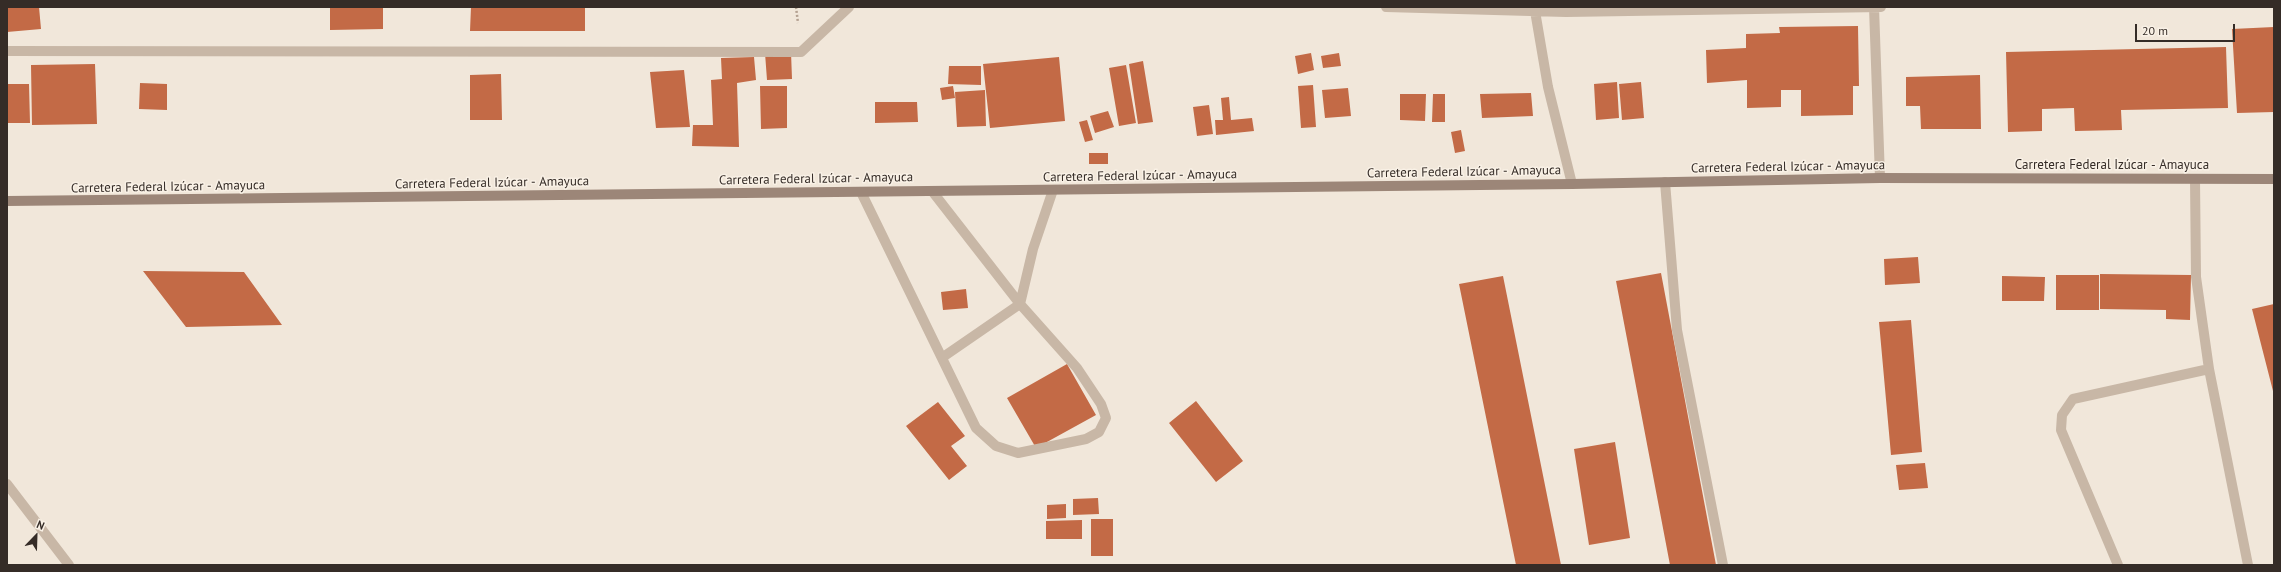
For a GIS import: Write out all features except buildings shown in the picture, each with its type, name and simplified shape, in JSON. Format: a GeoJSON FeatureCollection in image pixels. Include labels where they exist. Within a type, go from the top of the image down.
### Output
{"type":"FeatureCollection","features":[{"type":"Feature","properties":{"kind":"main road","name":"Carretera Federal Izúcar - Amayuca"},"geometry":{"type":"LineString","coordinates":[[7,201],[1572,184],[1880,178],[2274,179]]}},
{"type":"Feature","properties":{"kind":"street"},"geometry":{"type":"LineString","coordinates":[[7,51],[801,52],[849,7]]}},
{"type":"Feature","properties":{"kind":"street"},"geometry":{"type":"LineString","coordinates":[[1386,7],[1535,11],[1880,7]]}},
{"type":"Feature","properties":{"kind":"street"},"geometry":{"type":"LineString","coordinates":[[1874,7],[1880,178]]}},
{"type":"Feature","properties":{"kind":"street"},"geometry":{"type":"LineString","coordinates":[[1535,11],[1548,87],[1572,184]]}},
{"type":"Feature","properties":{"kind":"street"},"geometry":{"type":"LineString","coordinates":[[2195,179],[2196,277],[2208,369],[2248,565]]}},
{"type":"Feature","properties":{"kind":"street"},"geometry":{"type":"LineString","coordinates":[[1665,182],[1677,330],[1723,565]]}},
{"type":"Feature","properties":{"kind":"street"},"geometry":{"type":"LineString","coordinates":[[943,358],[1020,304],[1033,249],[1054,190]]}},
{"type":"Feature","properties":{"kind":"street"},"geometry":{"type":"LineString","coordinates":[[861,192],[976,428],[996,446],[1018,453],[1086,439],[1099,432],[1106,418],[1101,404],[1077,368],[1020,304],[932,191]]}},
{"type":"Feature","properties":{"kind":"street"},"geometry":{"type":"LineString","coordinates":[[2118,565],[2062,430],[2062,415],[2073,398],[2208,369]]}},
{"type":"Feature","properties":{"kind":"street"},"geometry":{"type":"LineString","coordinates":[[7,484],[70,565]]}}]}
